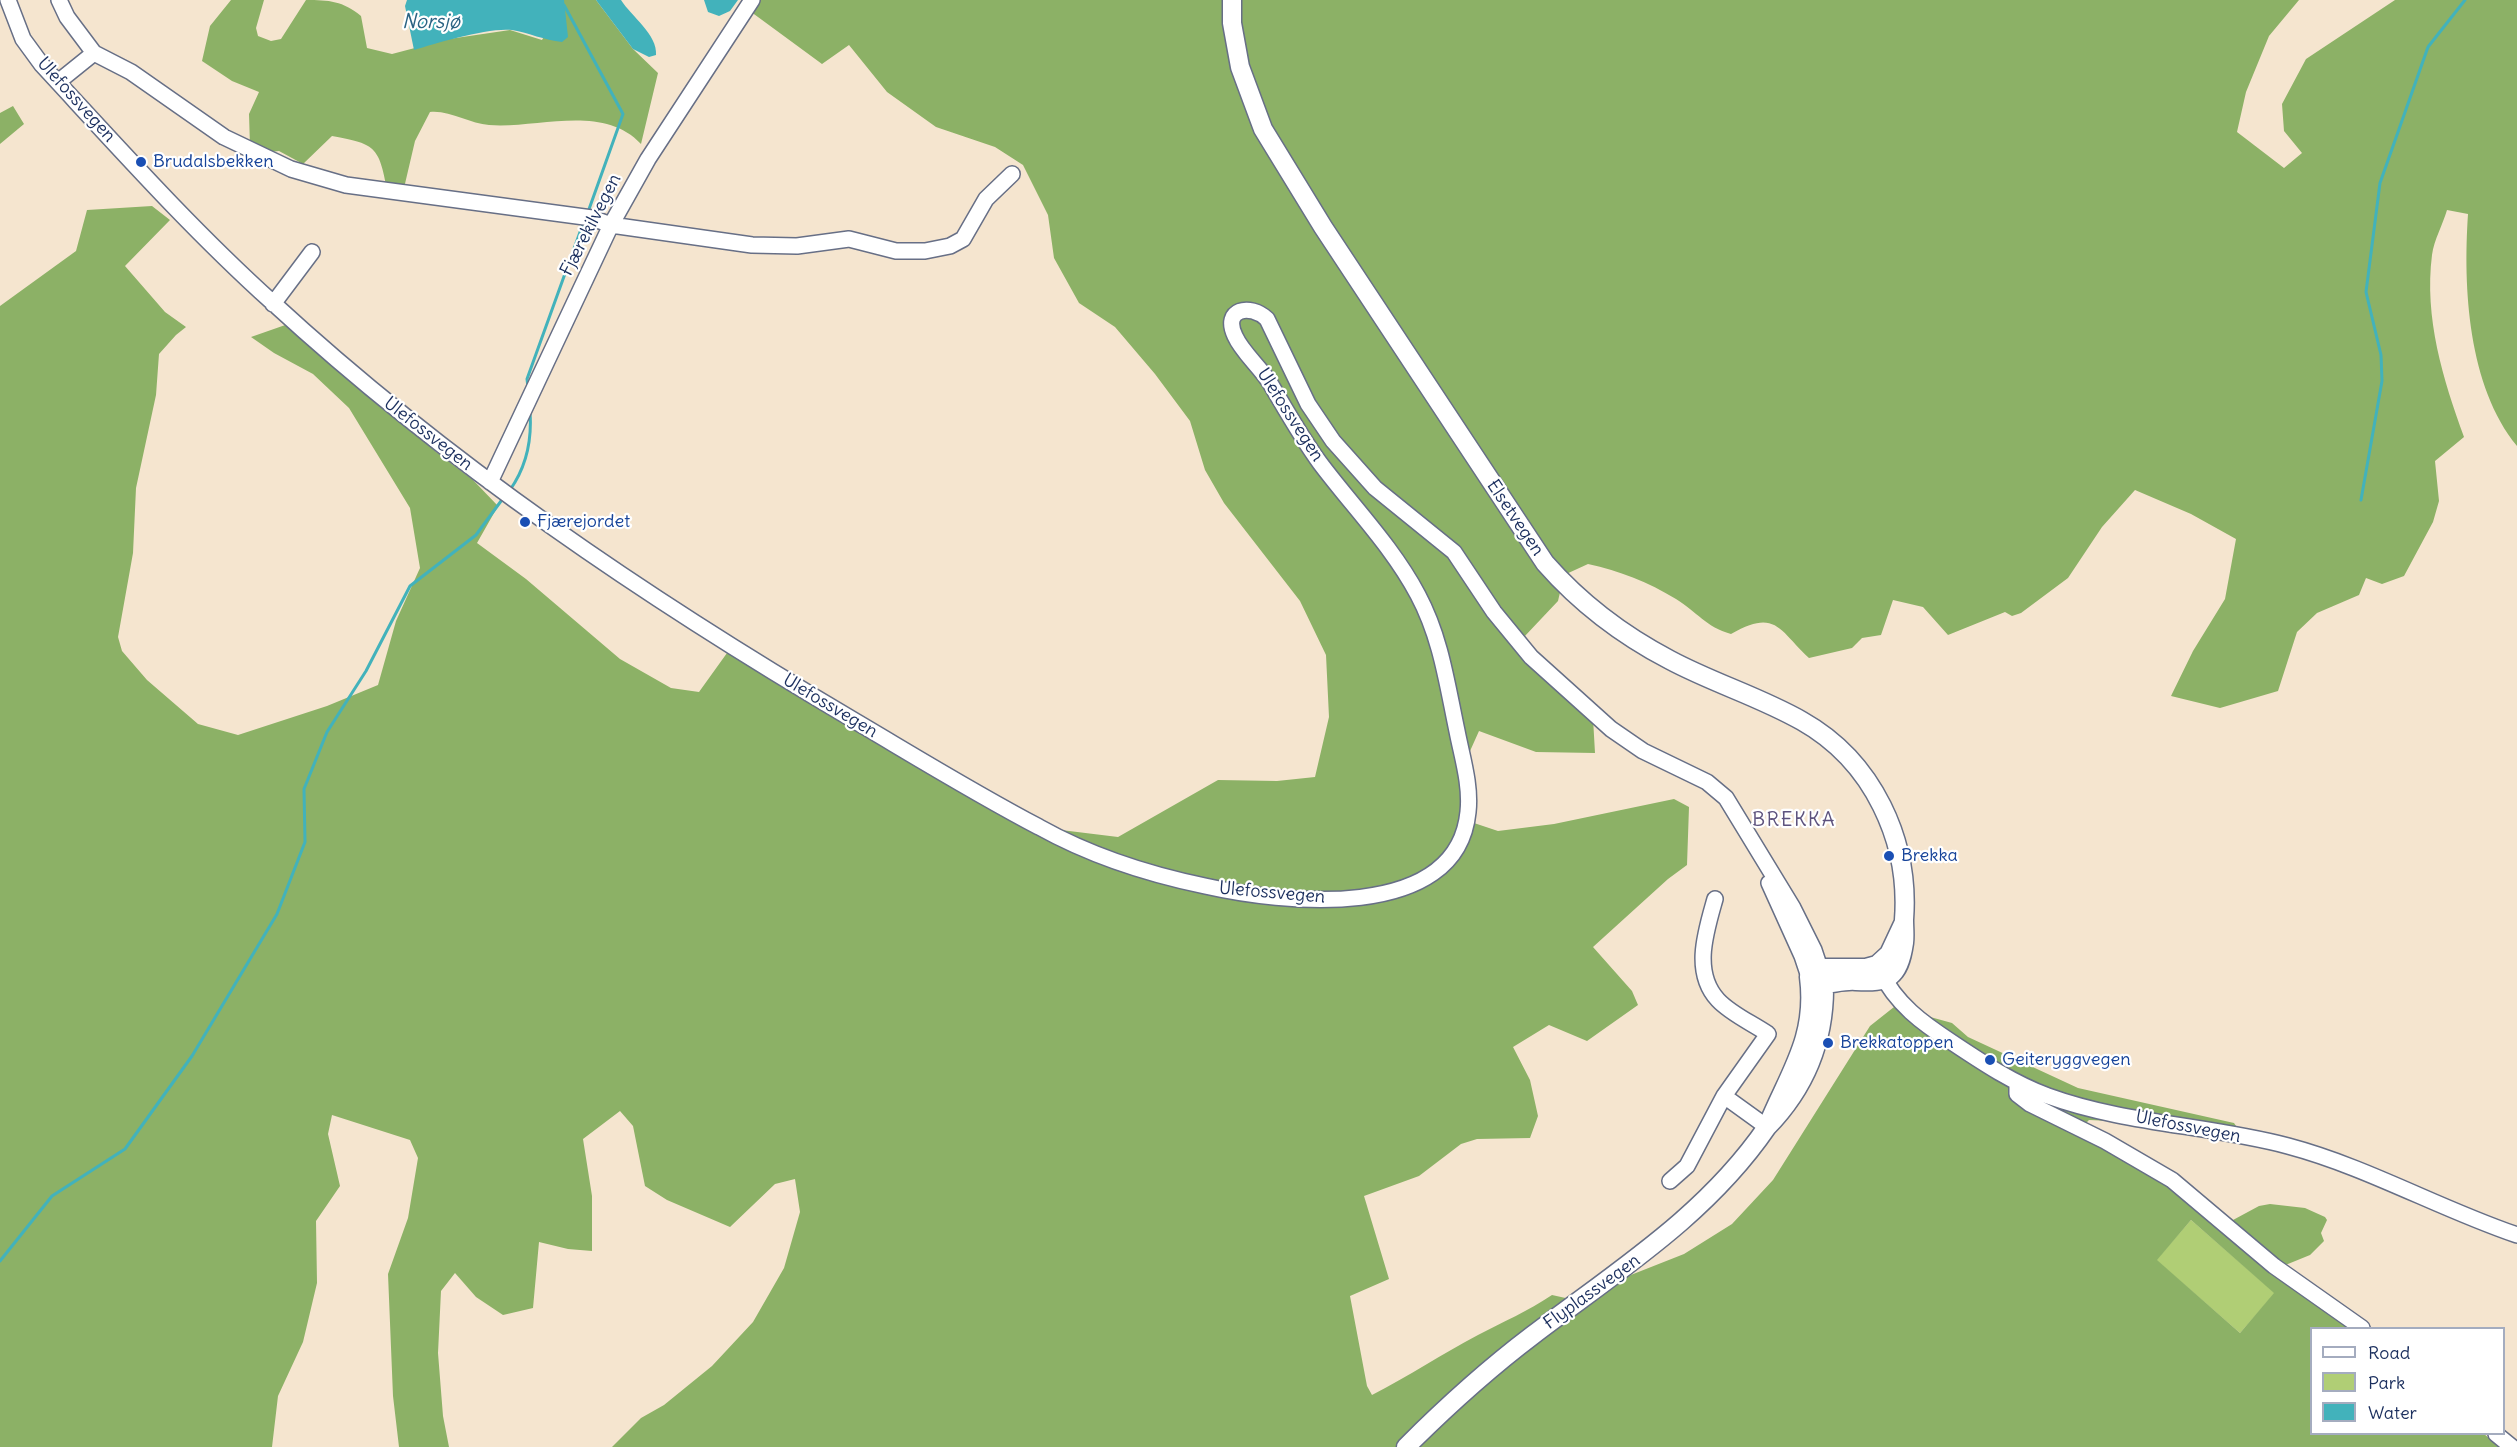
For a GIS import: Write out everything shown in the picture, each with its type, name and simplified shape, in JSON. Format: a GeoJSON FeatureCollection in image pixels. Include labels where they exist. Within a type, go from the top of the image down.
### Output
{"type":"FeatureCollection","features":[{"type":"Feature","properties":{"kind":"main road","name":"Elsetvegen"},"geometry":{"type":"LineString","coordinates":[[1232,0],[1232,23],[1240,67],[1252,105],[1267,136],[1312,210],[1535,549],[1576,596],[1628,636],[1671,661],[1792,715],[1819,731],[1843,751],[1873,789],[1895,836],[1906,882],[1905,939],[1900,960],[1895,971],[1881,973]]}},
{"type":"Feature","properties":{"kind":"main road"},"geometry":{"type":"LineString","coordinates":[[1818,976],[1870,983],[1881,973]]}},
{"type":"Feature","properties":{"kind":"main road","name":"Flyplassvegen"},"geometry":{"type":"LineString","coordinates":[[1406,1447],[1513,1350],[1682,1223],[1728,1177],[1767,1126],[1798,1063],[1806,1038],[1810,1003],[1818,976]]}},
{"type":"Feature","properties":{"kind":"street","name":"Ulefossvegen"},"geometry":{"type":"LineString","coordinates":[[8,0],[23,39],[58,82],[203,237],[273,304],[338,361],[490,482],[674,611],[945,774],[1063,840],[1155,875],[1217,889],[1308,898],[1359,898],[1391,893],[1429,876],[1448,860],[1459,842],[1467,820],[1466,778],[1442,655],[1414,588],[1388,548],[1308,446],[1263,371],[1234,335],[1232,323],[1237,314],[1248,309],[1256,309],[1267,319],[1319,421],[1363,477],[1394,506],[1433,532],[1454,552],[1506,629],[1556,681],[1611,729],[1637,747],[1690,773],[1718,790],[1737,814],[1793,908],[1818,976]]}},
{"type":"Feature","properties":{"kind":"street"},"geometry":{"type":"LineString","coordinates":[[59,0],[67,17],[94,53],[123,67],[224,137],[315,177],[346,185],[592,218],[611,225],[752,245],[797,246],[849,238],[896,251],[926,251],[950,246],[963,239],[986,199],[1012,174]]}},
{"type":"Feature","properties":{"kind":"street","name":"Fjærekilvegen"},"geometry":{"type":"LineString","coordinates":[[490,482],[611,225],[648,159],[752,0]]}},
{"type":"Feature","properties":{"kind":"street"},"geometry":{"type":"LineString","coordinates":[[58,82],[94,53]]}},
{"type":"Feature","properties":{"kind":"street"},"geometry":{"type":"LineString","coordinates":[[273,304],[312,252]]}},
{"type":"Feature","properties":{"kind":"street"},"geometry":{"type":"LineString","coordinates":[[1670,1181],[1687,1166],[1724,1096],[1768,1034],[1719,1001],[1707,981],[1703,953],[1715,899]]}},
{"type":"Feature","properties":{"kind":"street","name":"Ulefossvegen"},"geometry":{"type":"LineString","coordinates":[[1881,973],[1908,1011],[1975,1058],[2017,1083],[2048,1096],[2101,1111],[2288,1146],[2340,1163],[2517,1235]]}},
{"type":"Feature","properties":{"kind":"street"},"geometry":{"type":"LineString","coordinates":[[2017,1083],[2017,1094],[2030,1104],[2105,1141],[2172,1180],[2274,1266],[2358,1327]]}},
{"type":"Feature","properties":{"kind":"street"},"geometry":{"type":"LineString","coordinates":[[1724,1096],[1767,1126]]}},
{"type":"Feature","properties":{"kind":"street"},"geometry":{"type":"LineString","coordinates":[[2497,1435],[2512,1447]]}},
{"type":"Feature","properties":{"kind":"green space"},"geometry":{"type":"Polygon","coordinates":[[[231,0],[264,0],[256,28],[258,36],[271,41],[281,39],[306,0],[342,4],[361,16],[367,48],[392,54],[449,39],[510,30],[542,40],[564,0],[596,0],[633,49],[658,73],[641,144],[626,132],[608,124],[589,121],[489,125],[445,113],[430,112],[415,141],[404,188],[388,194],[378,158],[374,151],[359,142],[332,136],[303,164],[279,151],[269,152],[250,146],[249,114],[259,92],[232,81],[202,61],[210,26],[231,0]]]}},
{"type":"Feature","properties":{"kind":"green space"},"geometry":{"type":"Polygon","coordinates":[[[741,0],[2299,0],[2269,36],[2246,92],[2237,132],[2284,168],[2302,153],[2284,131],[2282,104],[2306,59],[2395,0],[2517,0],[2517,446],[2501,422],[2488,395],[2472,335],[2468,304],[2468,214],[2447,210],[2432,255],[2431,302],[2437,348],[2464,437],[2435,461],[2439,501],[2433,522],[2404,576],[2382,584],[2366,578],[2359,595],[2317,613],[2297,632],[2278,691],[2220,708],[2171,696],[2193,651],[2225,599],[2236,539],[2191,514],[2135,490],[2102,527],[2068,578],[2021,613],[2012,616],[2005,612],[1948,635],[1923,607],[1893,600],[1881,635],[1862,638],[1852,648],[1809,658],[1783,631],[1768,623],[1746,626],[1731,634],[1708,623],[1665,593],[1623,574],[1588,564],[1564,575],[1558,601],[1524,637],[1538,663],[1593,718],[1595,753],[1536,752],[1479,731],[1466,760],[1468,821],[1498,831],[1554,824],[1674,799],[1689,807],[1687,865],[1668,879],[1593,947],[1632,991],[1638,1005],[1587,1041],[1549,1025],[1513,1047],[1530,1080],[1538,1116],[1530,1138],[1477,1139],[1461,1144],[1419,1176],[1364,1196],[1389,1279],[1350,1296],[1367,1386],[1372,1395],[1552,1295],[1570,1299],[1684,1254],[1732,1224],[1773,1180],[1870,1026],[1894,1007],[1952,1023],[1968,1037],[2078,1088],[2234,1123],[2249,1145],[2112,1121],[2089,1120],[2076,1133],[2161,1180],[2219,1221],[2233,1220],[2259,1206],[2270,1204],[2305,1208],[2325,1217],[2327,1220],[2321,1233],[2324,1241],[2310,1255],[2283,1266],[2350,1327],[2310,1327],[2310,1435],[2485,1435],[2500,1447],[612,1447],[641,1418],[664,1405],[712,1366],[753,1322],[784,1268],[800,1212],[795,1179],[775,1184],[730,1227],[667,1200],[645,1186],[633,1126],[620,1111],[583,1139],[592,1196],[592,1251],[568,1249],[539,1242],[533,1308],[503,1315],[476,1297],[455,1273],[441,1291],[438,1353],[443,1416],[449,1447],[399,1447],[393,1396],[388,1274],[408,1218],[418,1158],[410,1140],[332,1115],[328,1134],[340,1186],[316,1221],[317,1283],[303,1342],[278,1396],[272,1447],[0,1447],[0,306],[76,251],[87,210],[152,206],[170,220],[125,266],[165,312],[186,327],[159,354],[156,395],[136,488],[133,553],[118,637],[122,651],[147,680],[198,724],[238,735],[327,706],[378,685],[396,621],[420,568],[410,508],[349,408],[313,374],[274,353],[251,337],[291,323],[412,424],[435,451],[473,480],[498,506],[477,543],[526,579],[620,659],[671,688],[699,692],[727,653],[748,650],[1006,805],[1061,830],[1118,837],[1218,780],[1277,781],[1315,777],[1329,717],[1326,655],[1300,601],[1224,503],[1205,470],[1190,421],[1155,374],[1115,327],[1079,303],[1054,258],[1048,215],[1023,165],[995,147],[936,127],[887,92],[849,45],[822,64],[743,6],[741,0]],[[2191,1220],[2157,1260],[2240,1333],[2274,1293],[2191,1220]]]}},
{"type":"Feature","properties":{"kind":"green space"},"geometry":{"type":"Polygon","coordinates":[[[13,106],[24,124],[0,144],[0,113],[13,106]]]}},
{"type":"Feature","properties":{"kind":"green space"},"geometry":{"type":"Polygon","coordinates":[[[2191,1220],[2275,1293],[2240,1333],[2156,1260],[2191,1220]]]}},
{"type":"Feature","properties":{"kind":"water","name":"Norsjø"},"geometry":{"type":"Polygon","coordinates":[[[407,0],[564,0],[568,37],[562,42],[512,30],[490,31],[414,50],[405,6],[407,0]]]}},
{"type":"Feature","properties":{"kind":"water"},"geometry":{"type":"Polygon","coordinates":[[[596,0],[621,0],[653,40],[656,55],[649,57],[633,49],[596,0]]]}},
{"type":"Feature","properties":{"kind":"water"},"geometry":{"type":"Polygon","coordinates":[[[704,0],[738,0],[730,11],[719,16],[708,12],[704,0]]]}},
{"type":"Feature","properties":{"kind":"waterway"},"geometry":{"type":"LineString","coordinates":[[2361,500],[2382,381],[2381,355],[2366,292],[2380,183],[2428,47],[2465,0]]}},
{"type":"Feature","properties":{"kind":"waterway"},"geometry":{"type":"LineString","coordinates":[[564,5],[623,114],[588,212]]}},
{"type":"Feature","properties":{"kind":"waterway"},"geometry":{"type":"LineString","coordinates":[[528,387],[527,379],[584,221]]}},
{"type":"Feature","properties":{"kind":"waterway"},"geometry":{"type":"LineString","coordinates":[[510,490],[521,472],[527,452],[530,412]]}},
{"type":"Feature","properties":{"kind":"waterway"},"geometry":{"type":"LineString","coordinates":[[0,1261],[52,1196],[125,1149],[192,1056],[277,914],[305,842],[304,789],[327,732],[366,671],[410,586],[476,535],[504,497]]}},
{"type":"Feature","properties":{"kind":"place","name":"Brudalsbekken"},"geometry":{"type":"Point","coordinates":[141,162]}},
{"type":"Feature","properties":{"kind":"place","name":"Fjærejordet"},"geometry":{"type":"Point","coordinates":[525,522]}},
{"type":"Feature","properties":{"kind":"place","name":"Brekka"},"geometry":{"type":"Point","coordinates":[1889,856]}},
{"type":"Feature","properties":{"kind":"place","name":"Brekkatoppen"},"geometry":{"type":"Point","coordinates":[1828,1043]}},
{"type":"Feature","properties":{"kind":"place","name":"Geiteryggvegen"},"geometry":{"type":"Point","coordinates":[1990,1060]}},
{"type":"Feature","properties":{"kind":"district","name":"BREKKA"},"geometry":{"type":"Point","coordinates":[1794,820]}}]}
